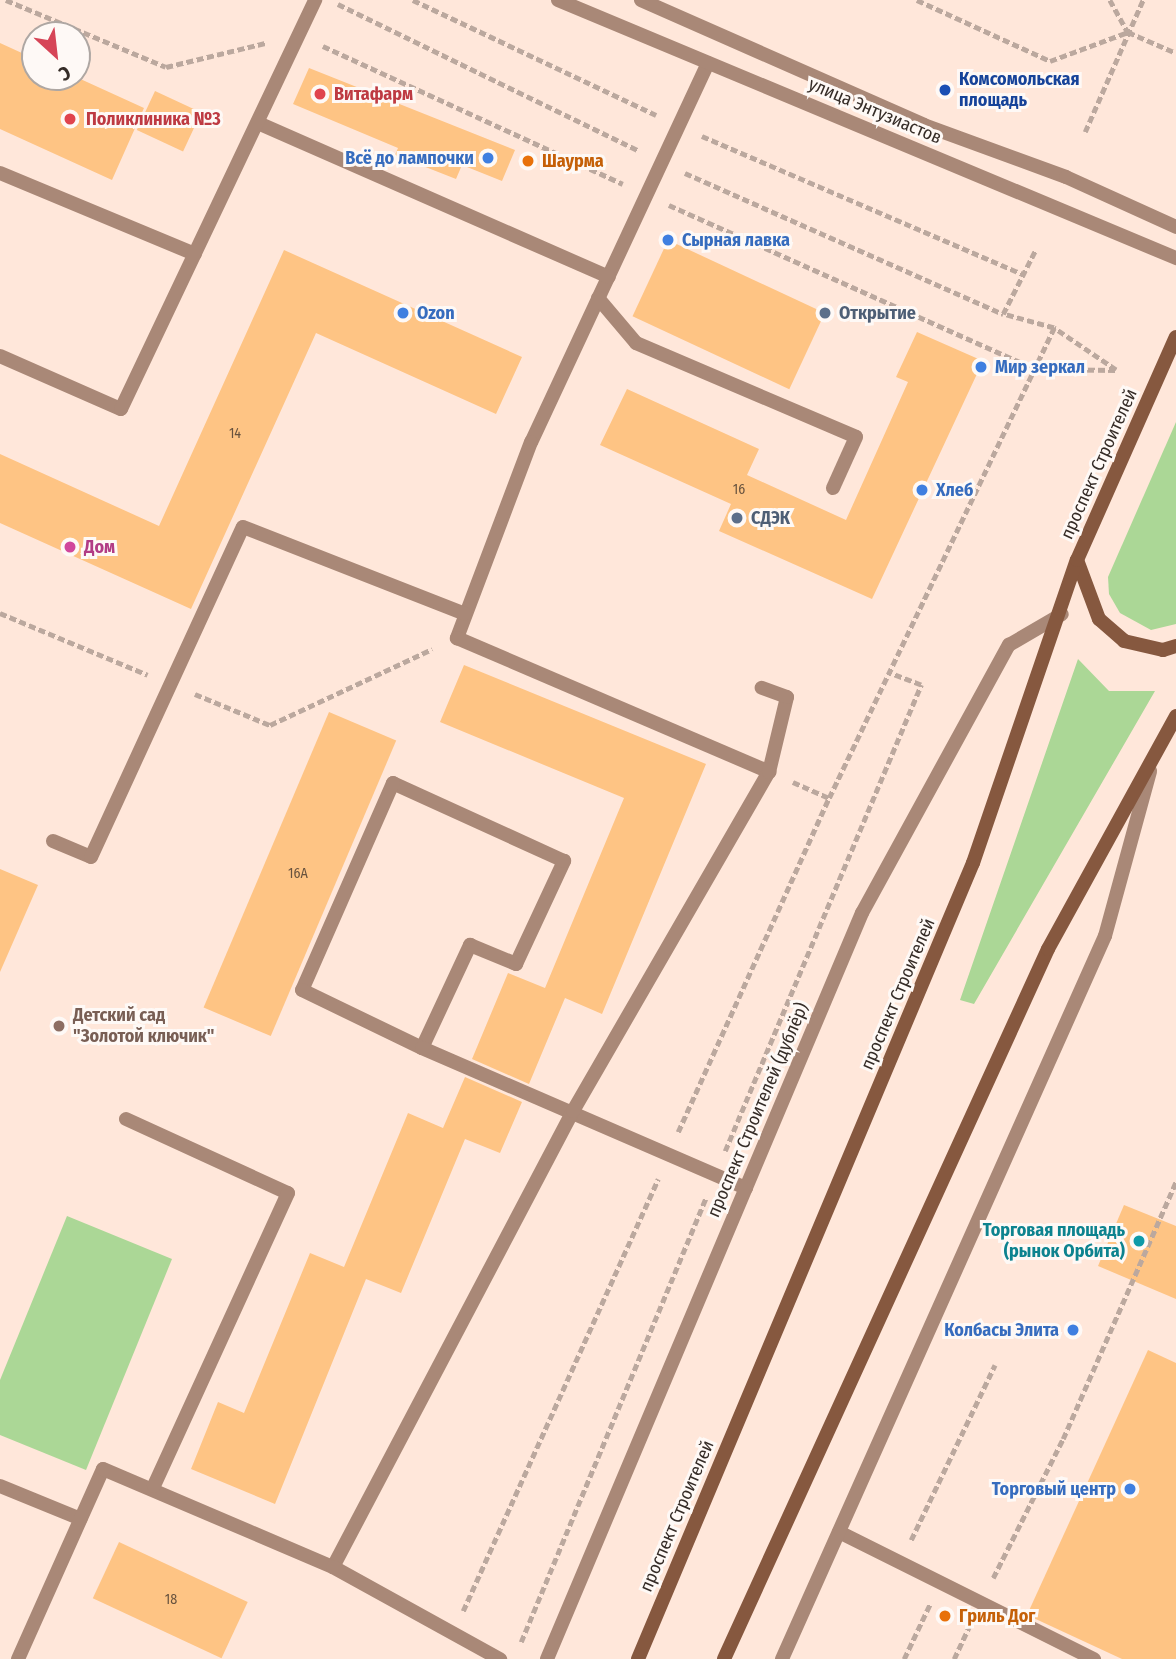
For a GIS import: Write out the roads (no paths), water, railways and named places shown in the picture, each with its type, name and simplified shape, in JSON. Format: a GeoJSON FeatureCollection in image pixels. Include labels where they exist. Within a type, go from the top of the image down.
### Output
{"type":"FeatureCollection","features":[{"type":"Feature","properties":{"kind":"main road","name":"проспект Строителей"},"geometry":{"type":"LineString","coordinates":[[638,1659],[973,863],[1062,614],[1077,560],[1176,337]]}},
{"type":"Feature","properties":{"kind":"main road"},"geometry":{"type":"LineString","coordinates":[[1077,560],[1099,619],[1124,641],[1163,650],[1176,646]]}},
{"type":"Feature","properties":{"kind":"main road"},"geometry":{"type":"LineString","coordinates":[[724,1659],[1048,949],[1150,771],[1176,716]]}},
{"type":"Feature","properties":{"kind":"street"},"geometry":{"type":"LineString","coordinates":[[0,356],[121,409],[315,0]]}},
{"type":"Feature","properties":{"kind":"street","name":"улица Энтузиастов"},"geometry":{"type":"LineString","coordinates":[[558,0],[1176,258]]}},
{"type":"Feature","properties":{"kind":"street"},"geometry":{"type":"LineString","coordinates":[[641,0],[924,125],[1066,177],[1176,227]]}},
{"type":"Feature","properties":{"kind":"street"},"geometry":{"type":"LineString","coordinates":[[708,63],[682,127],[531,442],[457,638],[769,772]]}},
{"type":"Feature","properties":{"kind":"street"},"geometry":{"type":"LineString","coordinates":[[258,124],[608,277]]}},
{"type":"Feature","properties":{"kind":"street"},"geometry":{"type":"LineString","coordinates":[[0,173],[195,254]]}},
{"type":"Feature","properties":{"kind":"street"},"geometry":{"type":"LineString","coordinates":[[598,298],[636,342],[856,437],[833,488]]}},
{"type":"Feature","properties":{"kind":"street"},"geometry":{"type":"LineString","coordinates":[[53,841],[91,857],[243,527],[465,614]]}},
{"type":"Feature","properties":{"kind":"street","name":"проспект Строителей (дублёр)"},"geometry":{"type":"LineString","coordinates":[[547,1659],[862,913],[1009,645],[1062,614]]}},
{"type":"Feature","properties":{"kind":"street"},"geometry":{"type":"LineString","coordinates":[[333,1567],[573,1111],[769,772],[787,697],[762,688]]}},
{"type":"Feature","properties":{"kind":"street"},"geometry":{"type":"LineString","coordinates":[[782,1659],[1105,936],[1150,771]]}},
{"type":"Feature","properties":{"kind":"street"},"geometry":{"type":"LineString","coordinates":[[422,1048],[470,945],[516,964],[564,861],[393,783],[302,990],[422,1048],[746,1188]]}},
{"type":"Feature","properties":{"kind":"street"},"geometry":{"type":"LineString","coordinates":[[126,1119],[288,1193],[154,1486]]}},
{"type":"Feature","properties":{"kind":"street"},"geometry":{"type":"LineString","coordinates":[[18,1659],[103,1469],[154,1486],[333,1567],[500,1659]]}},
{"type":"Feature","properties":{"kind":"street"},"geometry":{"type":"LineString","coordinates":[[0,1486],[81,1519]]}},
{"type":"Feature","properties":{"kind":"street"},"geometry":{"type":"LineString","coordinates":[[839,1532],[979,1605],[1094,1659]]}},
{"type":"Feature","properties":{"kind":"place","name":"Комсомольская площадь"},"geometry":{"type":"Point","coordinates":[945,90]}},
{"type":"Feature","properties":{"kind":"place","name":"Витафарм"},"geometry":{"type":"Point","coordinates":[320,94]}},
{"type":"Feature","properties":{"kind":"place","name":"Поликлиника №3"},"geometry":{"type":"Point","coordinates":[70,119]}},
{"type":"Feature","properties":{"kind":"place","name":"Всё до лампочки"},"geometry":{"type":"Point","coordinates":[488,158]}},
{"type":"Feature","properties":{"kind":"place","name":"Шаурма"},"geometry":{"type":"Point","coordinates":[528,161]}},
{"type":"Feature","properties":{"kind":"place","name":"Сырная лавка"},"geometry":{"type":"Point","coordinates":[668,240]}},
{"type":"Feature","properties":{"kind":"place","name":"Ozon"},"geometry":{"type":"Point","coordinates":[403,313]}},
{"type":"Feature","properties":{"kind":"place","name":"Открытие"},"geometry":{"type":"Point","coordinates":[825,313]}},
{"type":"Feature","properties":{"kind":"place","name":"Мир зеркал"},"geometry":{"type":"Point","coordinates":[981,367]}},
{"type":"Feature","properties":{"kind":"place","name":"Хлеб"},"geometry":{"type":"Point","coordinates":[922,490]}},
{"type":"Feature","properties":{"kind":"place","name":"СДЭК"},"geometry":{"type":"Point","coordinates":[737,518]}},
{"type":"Feature","properties":{"kind":"place","name":"Дом"},"geometry":{"type":"Point","coordinates":[70,547]}},
{"type":"Feature","properties":{"kind":"place","name":"Детский сад \"Золотой ключик\""},"geometry":{"type":"Point","coordinates":[59,1026]}},
{"type":"Feature","properties":{"kind":"place","name":"Торговая площадь (рынок Орбита)"},"geometry":{"type":"Point","coordinates":[1139,1241]}},
{"type":"Feature","properties":{"kind":"place","name":"Колбасы Элита"},"geometry":{"type":"Point","coordinates":[1073,1330]}},
{"type":"Feature","properties":{"kind":"place","name":"Торговый центр"},"geometry":{"type":"Point","coordinates":[1130,1489]}},
{"type":"Feature","properties":{"kind":"place","name":"Гриль Дог"},"geometry":{"type":"Point","coordinates":[945,1616]}}]}
